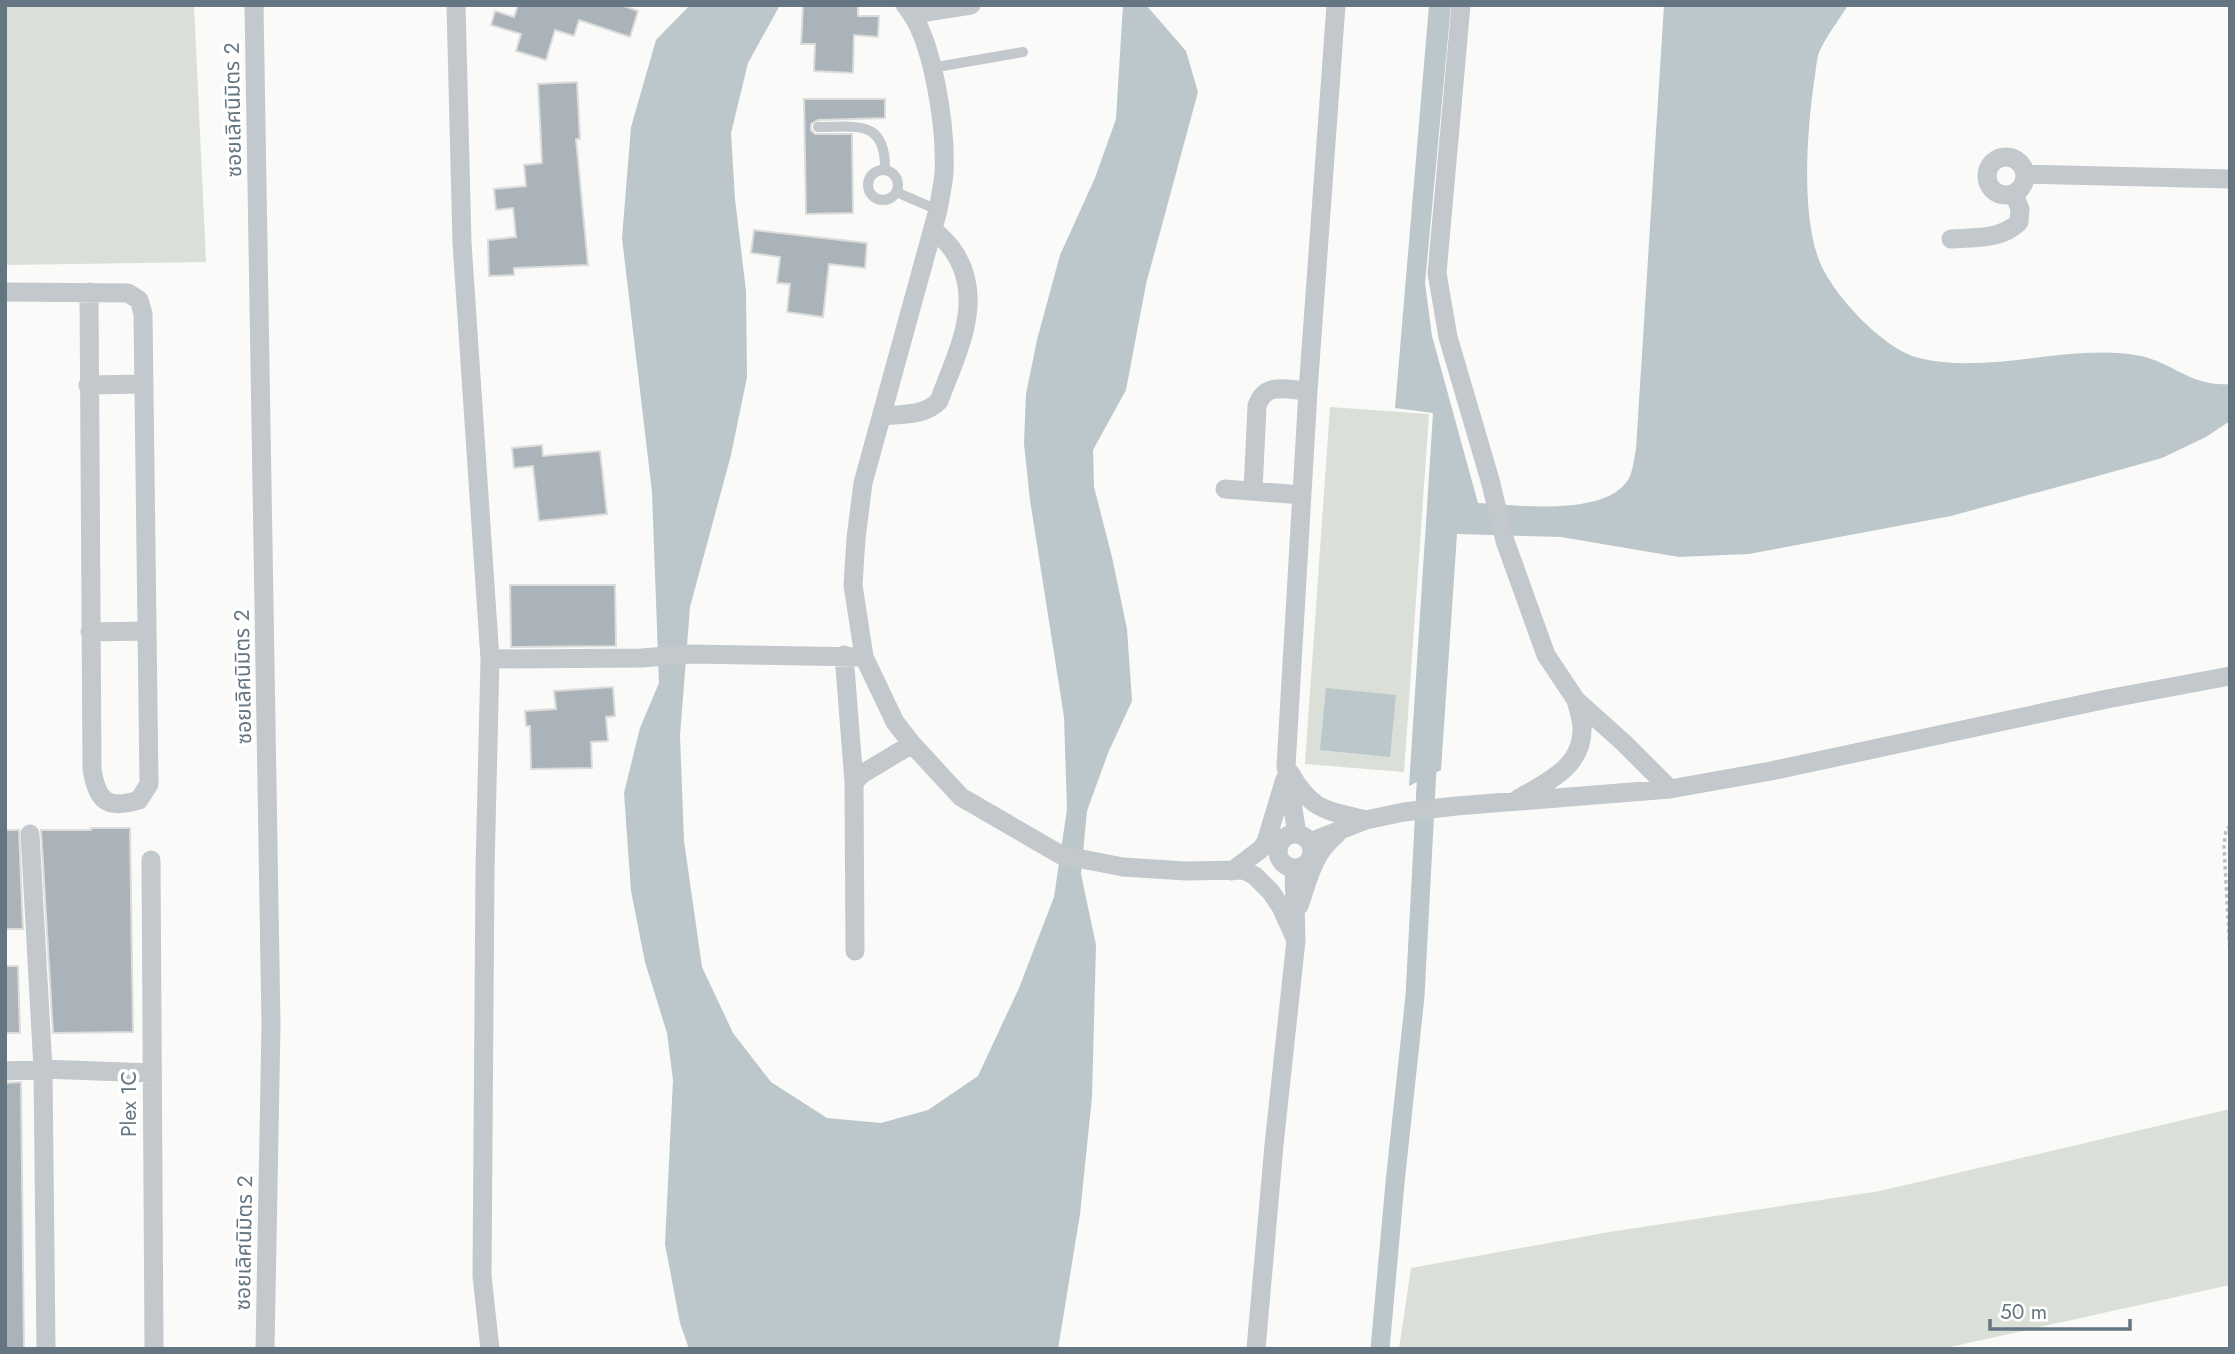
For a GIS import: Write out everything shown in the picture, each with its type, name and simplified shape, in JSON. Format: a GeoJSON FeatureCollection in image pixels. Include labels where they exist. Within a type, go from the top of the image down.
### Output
{"type":"FeatureCollection","features":[{"type":"Feature","properties":{"kind":"street","name":"ซอยเลิศนิมิตร 2"},"geometry":{"type":"LineString","coordinates":[[254,5],[271,1025],[265,1349]]}},
{"type":"Feature","properties":{"kind":"street"},"geometry":{"type":"LineString","coordinates":[[456,5],[462,243],[491,659],[485,870],[482,1249],[482,1276],[490,1349]]}},
{"type":"Feature","properties":{"kind":"street"},"geometry":{"type":"LineString","coordinates":[[971,5],[909,10],[931,68],[943,131],[944,174],[935,220],[863,483],[853,585],[864,657],[895,722],[961,797],[1052,850],[1071,858],[1123,867],[1238,871],[1287,865],[1301,867],[1308,862],[1311,855],[1303,838],[1286,769]]}},
{"type":"Feature","properties":{"kind":"street"},"geometry":{"type":"LineString","coordinates":[[1238,871],[1266,842],[1286,769],[1308,391],[1336,5]]}},
{"type":"Feature","properties":{"kind":"street"},"geometry":{"type":"LineString","coordinates":[[1461,5],[1437,273],[1448,337],[1505,541],[1546,655],[1576,700],[1625,743],[1670,789]]}},
{"type":"Feature","properties":{"kind":"street"},"geometry":{"type":"LineString","coordinates":[[2002,158],[2010,158],[2023,167],[2024,182],[2014,194],[1999,194],[1993,189],[1988,174],[1990,167],[2002,158]]}},
{"type":"Feature","properties":{"kind":"street"},"geometry":{"type":"LineString","coordinates":[[2025,174],[2230,179]]}},
{"type":"Feature","properties":{"kind":"street"},"geometry":{"type":"LineString","coordinates":[[1951,239],[1999,235],[2010,230],[2019,222],[2020,209],[2014,194]]}},
{"type":"Feature","properties":{"kind":"street"},"geometry":{"type":"LineString","coordinates":[[882,416],[924,411],[939,401],[967,326],[970,298],[962,269],[935,220]]}},
{"type":"Feature","properties":{"kind":"street"},"geometry":{"type":"LineString","coordinates":[[5,292],[89,292],[128,293],[139,300],[144,314],[149,784],[139,800],[122,805],[106,802],[95,790],[92,769],[89,292]]}},
{"type":"Feature","properties":{"kind":"street"},"geometry":{"type":"LineString","coordinates":[[88,386],[144,384]]}},
{"type":"Feature","properties":{"kind":"street"},"geometry":{"type":"LineString","coordinates":[[1253,491],[1257,406],[1260,395],[1266,390],[1275,389],[1308,391]]}},
{"type":"Feature","properties":{"kind":"street"},"geometry":{"type":"LineString","coordinates":[[1225,489],[1302,495]]}},
{"type":"Feature","properties":{"kind":"street"},"geometry":{"type":"LineString","coordinates":[[90,632],[147,631]]}},
{"type":"Feature","properties":{"kind":"street"},"geometry":{"type":"LineString","coordinates":[[491,659],[642,658],[690,654],[864,657]]}},
{"type":"Feature","properties":{"kind":"street"},"geometry":{"type":"LineString","coordinates":[[844,655],[854,782],[855,951]]}},
{"type":"Feature","properties":{"kind":"street"},"geometry":{"type":"LineString","coordinates":[[1255,1349],[1296,940],[1287,865],[1278,854],[1281,839],[1288,835],[1303,838],[1404,812],[1670,789],[1771,771],[2107,699],[2230,676]]}},
{"type":"Feature","properties":{"kind":"street"},"geometry":{"type":"LineString","coordinates":[[1514,802],[1564,772],[1578,752],[1582,728],[1576,700]]}},
{"type":"Feature","properties":{"kind":"street"},"geometry":{"type":"LineString","coordinates":[[854,782],[872,767],[912,744]]}},
{"type":"Feature","properties":{"kind":"street"},"geometry":{"type":"LineString","coordinates":[[1286,769],[1302,794],[1314,804],[1361,822]]}},
{"type":"Feature","properties":{"kind":"street"},"geometry":{"type":"LineString","coordinates":[[1295,916],[1322,847],[1361,822]]}},
{"type":"Feature","properties":{"kind":"street"},"geometry":{"type":"LineString","coordinates":[[30,834],[43,1069],[46,1349]]}},
{"type":"Feature","properties":{"kind":"street","name":"Plex 1C"},"geometry":{"type":"LineString","coordinates":[[151,860],[154,1349]]}},
{"type":"Feature","properties":{"kind":"street"},"geometry":{"type":"LineString","coordinates":[[1238,871],[1255,876],[1271,892],[1296,940]]}},
{"type":"Feature","properties":{"kind":"street"},"geometry":{"type":"LineString","coordinates":[[5,1071],[43,1069],[152,1073]]}},
{"type":"Feature","properties":{"kind":"lane"},"geometry":{"type":"LineString","coordinates":[[931,68],[1023,52]]}},
{"type":"Feature","properties":{"kind":"lane"},"geometry":{"type":"LineString","coordinates":[[818,127],[867,129],[878,136],[884,144],[885,170]]}},
{"type":"Feature","properties":{"kind":"lane"},"geometry":{"type":"LineString","coordinates":[[877,170],[893,173],[898,180],[896,192],[888,200],[880,201],[873,197],[868,191],[870,175],[877,170]]}},
{"type":"Feature","properties":{"kind":"lane"},"geometry":{"type":"LineString","coordinates":[[896,192],[935,220]]}},
{"type":"Feature","properties":{"kind":"path"},"geometry":{"type":"LineString","coordinates":[[2230,826],[2226,830],[2224,846],[2230,954]]}},
{"type":"Feature","properties":{"kind":"shaded area"},"geometry":{"type":"Polygon","coordinates":[[[5,5],[194,5],[206,262],[5,265],[5,5]]]}},
{"type":"Feature","properties":{"kind":"shaded area"},"geometry":{"type":"Polygon","coordinates":[[[690,5],[780,5],[748,63],[731,133],[735,199],[746,291],[747,377],[731,455],[690,607],[680,736],[684,841],[702,967],[733,1033],[771,1082],[827,1118],[881,1123],[928,1110],[978,1076],[1019,988],[1054,897],[1067,809],[1064,717],[1030,500],[1024,444],[1026,394],[1037,340],[1060,255],[1095,178],[1116,119],[1123,5],[1146,5],[1186,51],[1198,92],[1146,284],[1126,390],[1093,450],[1094,487],[1127,629],[1132,701],[1108,753],[1087,811],[1081,874],[1096,945],[1092,1097],[1080,1214],[1058,1349],[689,1349],[680,1323],[665,1244],[673,1080],[667,1033],[645,962],[631,891],[624,793],[640,728],[659,683],[652,492],[622,238],[631,127],[656,40],[690,5]]]}},
{"type":"Feature","properties":{"kind":"shaded area"},"geometry":{"type":"Polygon","coordinates":[[[1429,5],[1451,5],[1425,283],[1432,336],[1478,503],[1536,506],[1580,504],[1616,492],[1631,473],[1636,449],[1664,5],[1848,5],[1823,44],[1817,61],[1808,148],[1810,220],[1813,241],[1825,273],[1860,318],[1890,344],[1919,358],[1946,362],[2000,362],[2082,353],[2135,355],[2203,381],[2230,384],[2230,421],[2206,437],[2162,458],[2094,477],[1951,516],[1749,554],[1679,557],[1561,537],[1457,534],[1441,770],[1409,786],[1433,413],[1395,408],[1429,5]]]}},
{"type":"Feature","properties":{"kind":"shaded area"},"geometry":{"type":"Polygon","coordinates":[[[1330,407],[1429,414],[1404,772],[1305,764],[1330,407]]]}},
{"type":"Feature","properties":{"kind":"shaded area"},"geometry":{"type":"Polygon","coordinates":[[[1326,688],[1396,695],[1390,757],[1320,750],[1326,688]]]}},
{"type":"Feature","properties":{"kind":"shaded area"},"geometry":{"type":"Polygon","coordinates":[[[2230,1109],[2230,1285],[1941,1349],[1399,1349],[1411,1268],[1609,1232],[1880,1191],[2230,1109]]]}},
{"type":"Feature","properties":{"kind":"building"},"geometry":{"type":"Polygon","coordinates":[[[518,5],[621,5],[638,11],[630,37],[579,20],[574,36],[555,30],[546,60],[516,51],[521,34],[491,25],[495,11],[514,17],[518,5]]]}},
{"type":"Feature","properties":{"kind":"building"},"geometry":{"type":"Polygon","coordinates":[[[803,5],[858,5],[858,16],[879,16],[878,37],[854,35],[853,73],[814,71],[815,44],[801,44],[803,5]]]}},
{"type":"Feature","properties":{"kind":"building"},"geometry":{"type":"Polygon","coordinates":[[[577,82],[580,139],[576,139],[588,265],[514,268],[514,275],[489,276],[488,240],[516,237],[513,208],[496,210],[494,189],[526,186],[524,165],[542,163],[538,84],[577,82]]]}},
{"type":"Feature","properties":{"kind":"building"},"geometry":{"type":"Polygon","coordinates":[[[804,99],[885,99],[885,118],[818,120],[811,124],[811,130],[815,134],[852,134],[853,213],[806,214],[804,99]]]}},
{"type":"Feature","properties":{"kind":"building"},"geometry":{"type":"Polygon","coordinates":[[[754,230],[867,243],[865,268],[829,264],[823,317],[787,312],[790,284],[777,283],[780,257],[751,253],[754,230]]]}},
{"type":"Feature","properties":{"kind":"building"},"geometry":{"type":"Polygon","coordinates":[[[542,445],[543,456],[600,451],[607,514],[539,521],[533,466],[514,468],[512,448],[542,445]]]}},
{"type":"Feature","properties":{"kind":"building"},"geometry":{"type":"Polygon","coordinates":[[[510,585],[615,585],[616,646],[511,647],[510,585]]]}},
{"type":"Feature","properties":{"kind":"building"},"geometry":{"type":"Polygon","coordinates":[[[613,687],[615,716],[606,717],[608,741],[591,742],[592,768],[531,769],[530,726],[526,726],[525,711],[556,709],[554,691],[613,687]]]}},
{"type":"Feature","properties":{"kind":"building"},"geometry":{"type":"Polygon","coordinates":[[[130,828],[133,1032],[53,1033],[41,830],[130,828]]]}},
{"type":"Feature","properties":{"kind":"building"},"geometry":{"type":"Polygon","coordinates":[[[5,830],[19,830],[23,929],[5,929],[5,830]]]}},
{"type":"Feature","properties":{"kind":"building"},"geometry":{"type":"Polygon","coordinates":[[[5,966],[18,966],[20,1033],[5,1033],[5,966]]]}},
{"type":"Feature","properties":{"kind":"building"},"geometry":{"type":"Polygon","coordinates":[[[21,1082],[24,1349],[5,1349],[5,1083],[21,1082]]]}},
{"type":"Feature","properties":{"kind":"waterway"},"geometry":{"type":"LineString","coordinates":[[1380,1349],[1415,996],[1427,768]]}}]}
